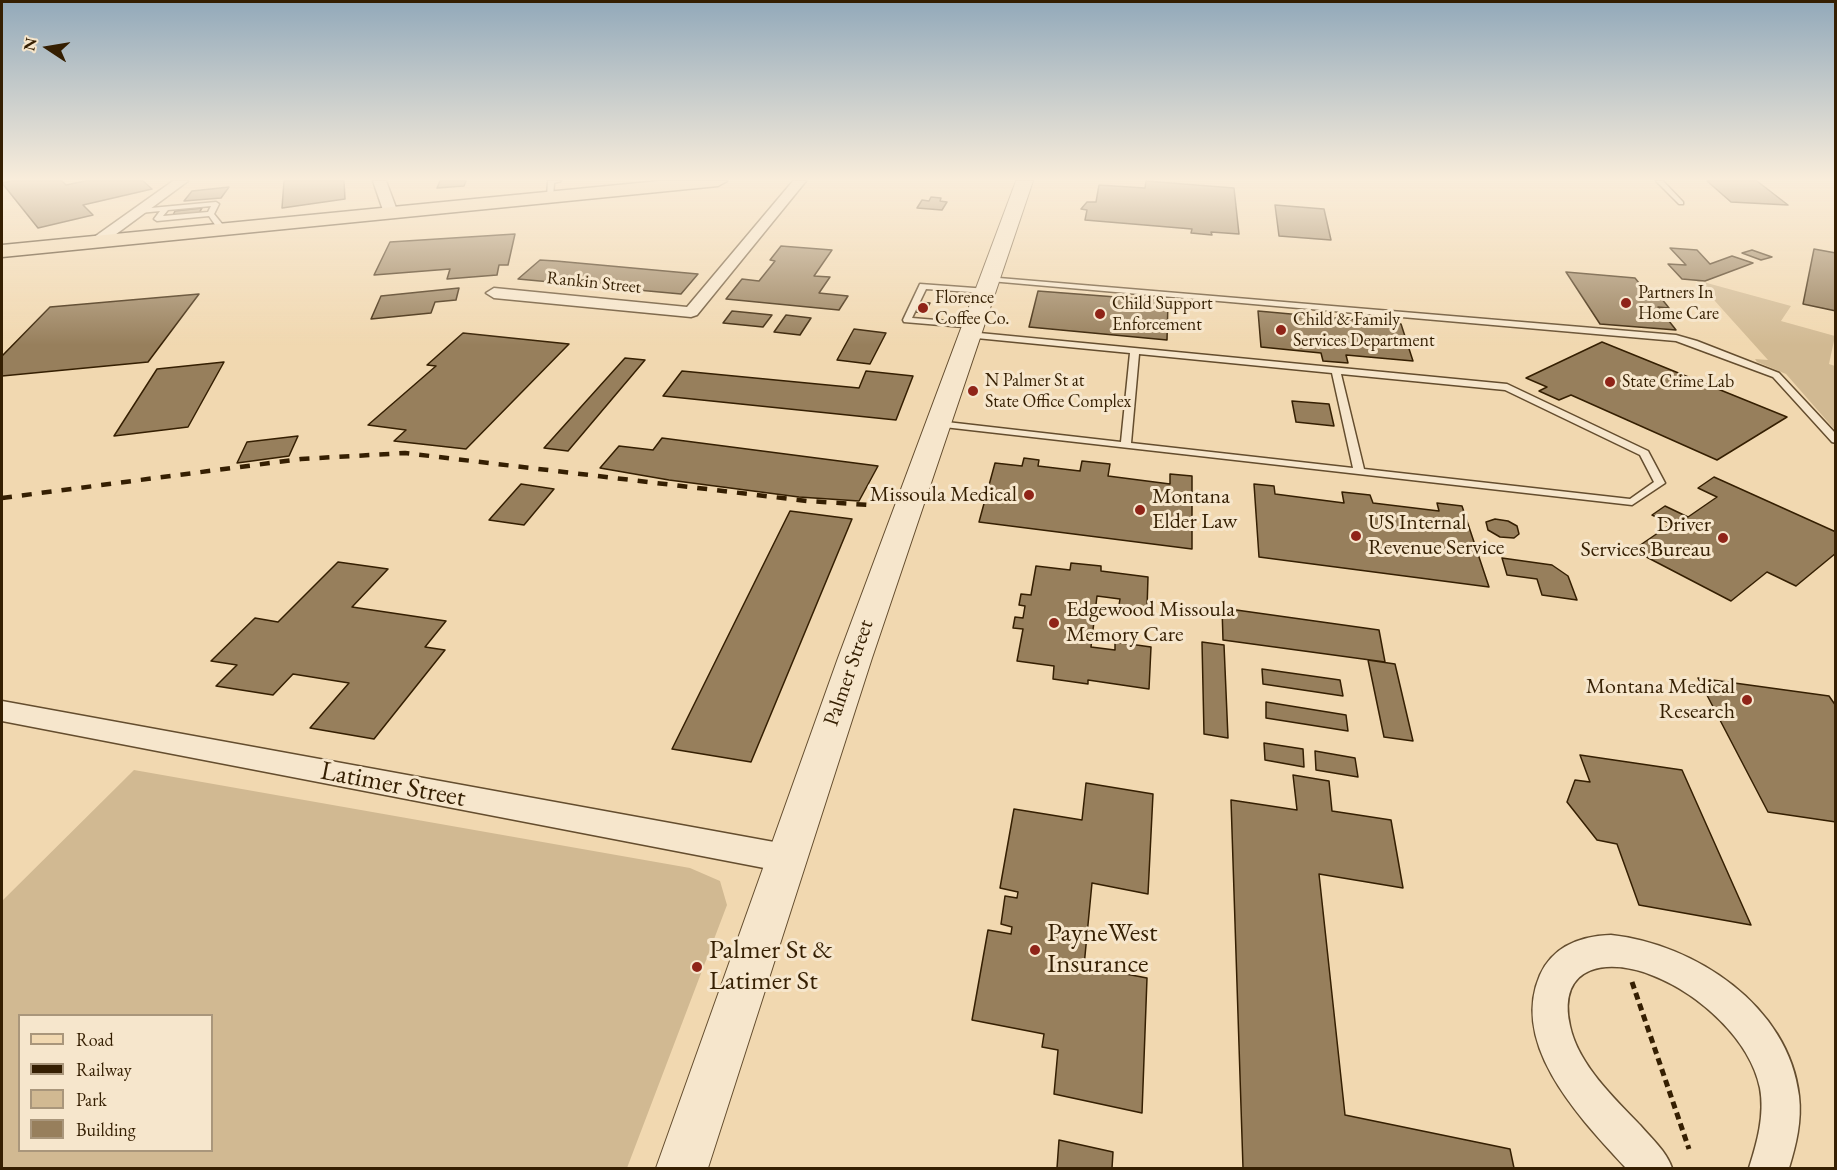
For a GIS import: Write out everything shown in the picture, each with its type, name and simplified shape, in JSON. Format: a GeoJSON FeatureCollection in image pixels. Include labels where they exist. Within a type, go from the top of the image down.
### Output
{"type":"FeatureCollection","features":[{"type":"Feature","properties":{"kind":"main road"},"geometry":{"type":"LineString","coordinates":[[2,251],[168,236]]}},
{"type":"Feature","properties":{"kind":"street"},"geometry":{"type":"LineString","coordinates":[[95,243],[105,236]]}},
{"type":"Feature","properties":{"kind":"street","name":"Rankin Street"},"geometry":{"type":"LineString","coordinates":[[494,293],[691,312],[755,236]]}},
{"type":"Feature","properties":{"kind":"street","name":"Palmer Street"},"geometry":{"type":"LineString","coordinates":[[682,1168],[785,858],[1005,236]]}},
{"type":"Feature","properties":{"kind":"street","name":"Latimer Street"},"geometry":{"type":"LineString","coordinates":[[2,711],[785,858]]}},
{"type":"Feature","properties":{"kind":"street"},"geometry":{"type":"LineString","coordinates":[[1652,1168],[1576,1079],[1561,1053],[1553,1030],[1549,1006],[1552,987],[1568,962],[1580,954],[1597,951],[1627,951],[1670,965],[1717,994],[1743,1019],[1774,1069],[1779,1087],[1781,1114],[1777,1144],[1769,1168]]}},
{"type":"Feature","properties":{"kind":"lane"},"geometry":{"type":"LineString","coordinates":[[938,424],[1632,502],[1660,483],[1644,453],[1507,387],[1135,351],[971,331],[907,320],[923,286],[987,285],[1676,338],[1776,375],[1836,440]]}},
{"type":"Feature","properties":{"kind":"lane"},"geometry":{"type":"LineString","coordinates":[[1126,445],[1135,351]]}},
{"type":"Feature","properties":{"kind":"lane"},"geometry":{"type":"LineString","coordinates":[[1335,370],[1359,471]]}},
{"type":"Feature","properties":{"kind":"path"},"geometry":{"type":"LineString","coordinates":[[1629,973],[1689,1149]]}},
{"type":"Feature","properties":{"kind":"green space"},"geometry":{"type":"Polygon","coordinates":[[[1696,280],[1791,306],[1781,321],[1835,336],[1829,364],[1835,366],[1835,430],[1786,374],[1757,362],[1755,359],[1768,360],[1696,280]]]}},
{"type":"Feature","properties":{"kind":"green space"},"geometry":{"type":"Polygon","coordinates":[[[134,770],[690,868],[720,881],[727,905],[627,1168],[2,1168],[2,901],[134,770]]]}},
{"type":"Feature","properties":{"kind":"building"},"geometry":{"type":"Polygon","coordinates":[[[515,236],[508,265],[499,265],[497,275],[447,279],[450,269],[374,275],[390,242],[515,236]]]}},
{"type":"Feature","properties":{"kind":"building"},"geometry":{"type":"Polygon","coordinates":[[[1279,236],[1330,236],[1331,240],[1279,236]]]}},
{"type":"Feature","properties":{"kind":"building"},"geometry":{"type":"Polygon","coordinates":[[[781,246],[832,250],[814,276],[830,277],[819,293],[848,296],[839,310],[726,299],[742,279],[759,281],[775,261],[770,260],[781,246]]]}},
{"type":"Feature","properties":{"kind":"building"},"geometry":{"type":"Polygon","coordinates":[[[1670,248],[1697,250],[1710,264],[1732,256],[1753,263],[1705,281],[1682,279],[1668,264],[1686,265],[1670,248]]]}},
{"type":"Feature","properties":{"kind":"building"},"geometry":{"type":"Polygon","coordinates":[[[1814,249],[1836,253],[1836,311],[1803,304],[1814,249]]]}},
{"type":"Feature","properties":{"kind":"building"},"geometry":{"type":"Polygon","coordinates":[[[1752,250],[1772,257],[1761,260],[1742,253],[1752,250]]]}},
{"type":"Feature","properties":{"kind":"building"},"geometry":{"type":"Polygon","coordinates":[[[540,260],[698,274],[681,294],[518,279],[540,260]]]}},
{"type":"Feature","properties":{"kind":"building","name":"Partners In Home Care"},"geometry":{"type":"Polygon","coordinates":[[[1566,272],[1635,278],[1651,298],[1661,298],[1669,308],[1658,307],[1676,330],[1600,324],[1566,272]]]}},
{"type":"Feature","properties":{"kind":"building"},"geometry":{"type":"Polygon","coordinates":[[[459,288],[456,300],[435,302],[431,313],[371,319],[381,296],[459,288]]]}},
{"type":"Feature","properties":{"kind":"building"},"geometry":{"type":"Polygon","coordinates":[[[1038,291],[1168,301],[1167,340],[1029,327],[1038,291]]]}},
{"type":"Feature","properties":{"kind":"building"},"geometry":{"type":"Polygon","coordinates":[[[199,294],[148,362],[2,376],[2,356],[50,307],[199,294]]]}},
{"type":"Feature","properties":{"kind":"building"},"geometry":{"type":"Polygon","coordinates":[[[920,302],[930,303],[925,313],[915,312],[920,302]]]}},
{"type":"Feature","properties":{"kind":"building"},"geometry":{"type":"Polygon","coordinates":[[[732,311],[772,315],[763,327],[723,323],[732,311]]]}},
{"type":"Feature","properties":{"kind":"building"},"geometry":{"type":"Polygon","coordinates":[[[1258,311],[1401,324],[1413,361],[1346,355],[1348,363],[1323,361],[1321,353],[1261,347],[1258,311]]]}},
{"type":"Feature","properties":{"kind":"building"},"geometry":{"type":"Polygon","coordinates":[[[786,315],[811,318],[800,335],[774,332],[786,315]]]}},
{"type":"Feature","properties":{"kind":"building"},"geometry":{"type":"Polygon","coordinates":[[[854,329],[886,333],[870,364],[837,360],[854,329]]]}},
{"type":"Feature","properties":{"kind":"building"},"geometry":{"type":"Polygon","coordinates":[[[463,333],[569,344],[466,449],[394,441],[406,430],[368,425],[436,366],[427,365],[463,333]]]}},
{"type":"Feature","properties":{"kind":"building"},"geometry":{"type":"Polygon","coordinates":[[[1602,342],[1787,417],[1717,460],[1571,395],[1559,400],[1539,391],[1547,387],[1526,378],[1602,342]]]}},
{"type":"Feature","properties":{"kind":"building"},"geometry":{"type":"Polygon","coordinates":[[[625,358],[645,360],[568,451],[544,448],[625,358]]]}},
{"type":"Feature","properties":{"kind":"building"},"geometry":{"type":"Polygon","coordinates":[[[224,362],[188,427],[114,436],[157,369],[224,362]]]}},
{"type":"Feature","properties":{"kind":"building"},"geometry":{"type":"Polygon","coordinates":[[[682,371],[859,388],[866,371],[913,376],[896,420],[663,396],[682,371]]]}},
{"type":"Feature","properties":{"kind":"building"},"geometry":{"type":"Polygon","coordinates":[[[1292,401],[1329,404],[1334,426],[1296,422],[1292,401]]]}},
{"type":"Feature","properties":{"kind":"building"},"geometry":{"type":"Polygon","coordinates":[[[298,436],[289,456],[237,463],[247,442],[298,436]]]}},
{"type":"Feature","properties":{"kind":"building"},"geometry":{"type":"Polygon","coordinates":[[[662,438],[878,466],[859,501],[799,497],[669,480],[600,468],[619,446],[653,450],[662,438]]]}},
{"type":"Feature","properties":{"kind":"building"},"geometry":{"type":"Polygon","coordinates":[[[1024,458],[1039,460],[1038,466],[1080,471],[1082,461],[1110,464],[1108,476],[1170,484],[1170,474],[1192,476],[1192,549],[979,522],[995,463],[1022,466],[1024,458]]]}},
{"type":"Feature","properties":{"kind":"building"},"geometry":{"type":"Polygon","coordinates":[[[1714,477],[1836,532],[1836,553],[1796,586],[1767,572],[1731,601],[1633,550],[1671,524],[1652,515],[1665,506],[1688,517],[1717,497],[1698,488],[1714,477]]]}},
{"type":"Feature","properties":{"kind":"building"},"geometry":{"type":"Polygon","coordinates":[[[521,484],[554,489],[524,525],[489,520],[521,484]]]}},
{"type":"Feature","properties":{"kind":"building"},"geometry":{"type":"Polygon","coordinates":[[[1254,484],[1274,486],[1275,494],[1344,503],[1342,492],[1370,495],[1373,503],[1439,511],[1437,503],[1462,506],[1489,587],[1259,557],[1254,484]]]}},
{"type":"Feature","properties":{"kind":"building"},"geometry":{"type":"Polygon","coordinates":[[[790,511],[852,519],[751,762],[672,749],[790,511]]]}},
{"type":"Feature","properties":{"kind":"building"},"geometry":{"type":"Polygon","coordinates":[[[1495,519],[1508,521],[1517,526],[1519,534],[1514,538],[1500,537],[1488,530],[1486,522],[1495,519]]]}},
{"type":"Feature","properties":{"kind":"building"},"geometry":{"type":"Polygon","coordinates":[[[1502,558],[1552,565],[1568,576],[1577,600],[1542,595],[1537,579],[1507,575],[1502,558]]]}},
{"type":"Feature","properties":{"kind":"building"},"geometry":{"type":"Polygon","coordinates":[[[338,562],[388,569],[352,607],[446,621],[425,647],[445,650],[374,739],[310,728],[349,683],[293,674],[273,695],[216,686],[237,665],[211,661],[255,618],[278,622],[338,562]]]}},
{"type":"Feature","properties":{"kind":"building","name":"Edgewood Missoula Memory Care"},"geometry":{"type":"Polygon","coordinates":[[[1071,563],[1101,566],[1101,571],[1148,577],[1147,609],[1119,605],[1120,599],[1097,596],[1091,647],[1115,650],[1115,642],[1151,647],[1149,689],[1088,680],[1088,684],[1053,679],[1054,666],[1017,661],[1023,629],[1013,628],[1015,617],[1023,618],[1025,606],[1019,605],[1021,594],[1031,595],[1036,566],[1070,570],[1071,563]]]}},
{"type":"Feature","properties":{"kind":"building"},"geometry":{"type":"Polygon","coordinates":[[[1222,608],[1379,630],[1385,662],[1223,640],[1222,608]]]}},
{"type":"Feature","properties":{"kind":"building"},"geometry":{"type":"Polygon","coordinates":[[[1202,642],[1224,645],[1228,738],[1204,734],[1202,642]]]}},
{"type":"Feature","properties":{"kind":"building"},"geometry":{"type":"Polygon","coordinates":[[[1368,660],[1395,664],[1413,741],[1384,737],[1368,660]]]}},
{"type":"Feature","properties":{"kind":"building"},"geometry":{"type":"Polygon","coordinates":[[[1262,669],[1340,680],[1343,696],[1263,684],[1262,669]]]}},
{"type":"Feature","properties":{"kind":"building"},"geometry":{"type":"Polygon","coordinates":[[[1698,678],[1829,696],[1836,706],[1836,822],[1768,812],[1698,678]]]}},
{"type":"Feature","properties":{"kind":"building"},"geometry":{"type":"Polygon","coordinates":[[[1266,702],[1346,715],[1348,731],[1266,718],[1266,702]]]}},
{"type":"Feature","properties":{"kind":"building"},"geometry":{"type":"Polygon","coordinates":[[[1264,743],[1303,749],[1304,767],[1265,760],[1264,743]]]}},
{"type":"Feature","properties":{"kind":"building"},"geometry":{"type":"Polygon","coordinates":[[[1315,751],[1355,758],[1358,777],[1316,770],[1315,751]]]}},
{"type":"Feature","properties":{"kind":"building"},"geometry":{"type":"Polygon","coordinates":[[[1580,755],[1682,770],[1751,925],[1639,905],[1617,844],[1597,840],[1567,802],[1575,780],[1590,782],[1580,755]]]}},
{"type":"Feature","properties":{"kind":"building"},"geometry":{"type":"Polygon","coordinates":[[[1293,775],[1329,781],[1332,811],[1391,820],[1403,888],[1319,874],[1345,1115],[1510,1149],[1514,1168],[1243,1168],[1231,800],[1297,810],[1293,775]]]}},
{"type":"Feature","properties":{"kind":"building","name":"PayneWest Insurance"},"geometry":{"type":"Polygon","coordinates":[[[1086,783],[1153,794],[1148,894],[1092,883],[1084,966],[1147,978],[1142,1113],[1054,1094],[1058,1050],[1042,1047],[1044,1034],[972,1020],[988,930],[1011,934],[1012,927],[1001,924],[1005,896],[1017,898],[1018,892],[1000,888],[1014,809],[1082,820],[1086,783]]]}},
{"type":"Feature","properties":{"kind":"building"},"geometry":{"type":"Polygon","coordinates":[[[1059,1140],[1113,1152],[1112,1168],[1057,1168],[1059,1140]]]}},
{"type":"Feature","properties":{"kind":"railway"},"geometry":{"type":"LineString","coordinates":[[2,498],[301,459],[405,453],[807,501],[870,505]]}},
{"type":"Feature","properties":{"kind":"place","name":"Partners In Home Care"},"geometry":{"type":"Point","coordinates":[1626,303]}},
{"type":"Feature","properties":{"kind":"place","name":"Florence Coffee Co."},"geometry":{"type":"Point","coordinates":[923,308]}},
{"type":"Feature","properties":{"kind":"place","name":"Child Support Enforcement"},"geometry":{"type":"Point","coordinates":[1100,314]}},
{"type":"Feature","properties":{"kind":"place","name":"Child & Family Services Department"},"geometry":{"type":"Point","coordinates":[1281,330]}},
{"type":"Feature","properties":{"kind":"place","name":"State Crime Lab"},"geometry":{"type":"Point","coordinates":[1610,382]}},
{"type":"Feature","properties":{"kind":"place","name":"N Palmer St at State Office Complex"},"geometry":{"type":"Point","coordinates":[973,391]}},
{"type":"Feature","properties":{"kind":"place","name":"Missoula Medical"},"geometry":{"type":"Point","coordinates":[1029,495]}},
{"type":"Feature","properties":{"kind":"place","name":"Montana Elder Law"},"geometry":{"type":"Point","coordinates":[1140,510]}},
{"type":"Feature","properties":{"kind":"place","name":"US Internal Revenue Service"},"geometry":{"type":"Point","coordinates":[1356,536]}},
{"type":"Feature","properties":{"kind":"place","name":"Driver Services Bureau"},"geometry":{"type":"Point","coordinates":[1723,538]}},
{"type":"Feature","properties":{"kind":"place","name":"Edgewood Missoula Memory Care"},"geometry":{"type":"Point","coordinates":[1054,623]}},
{"type":"Feature","properties":{"kind":"place","name":"Montana Medical Research"},"geometry":{"type":"Point","coordinates":[1747,700]}},
{"type":"Feature","properties":{"kind":"place","name":"PayneWest Insurance"},"geometry":{"type":"Point","coordinates":[1035,950]}},
{"type":"Feature","properties":{"kind":"place","name":"Palmer St & Latimer St"},"geometry":{"type":"Point","coordinates":[697,967]}}]}
